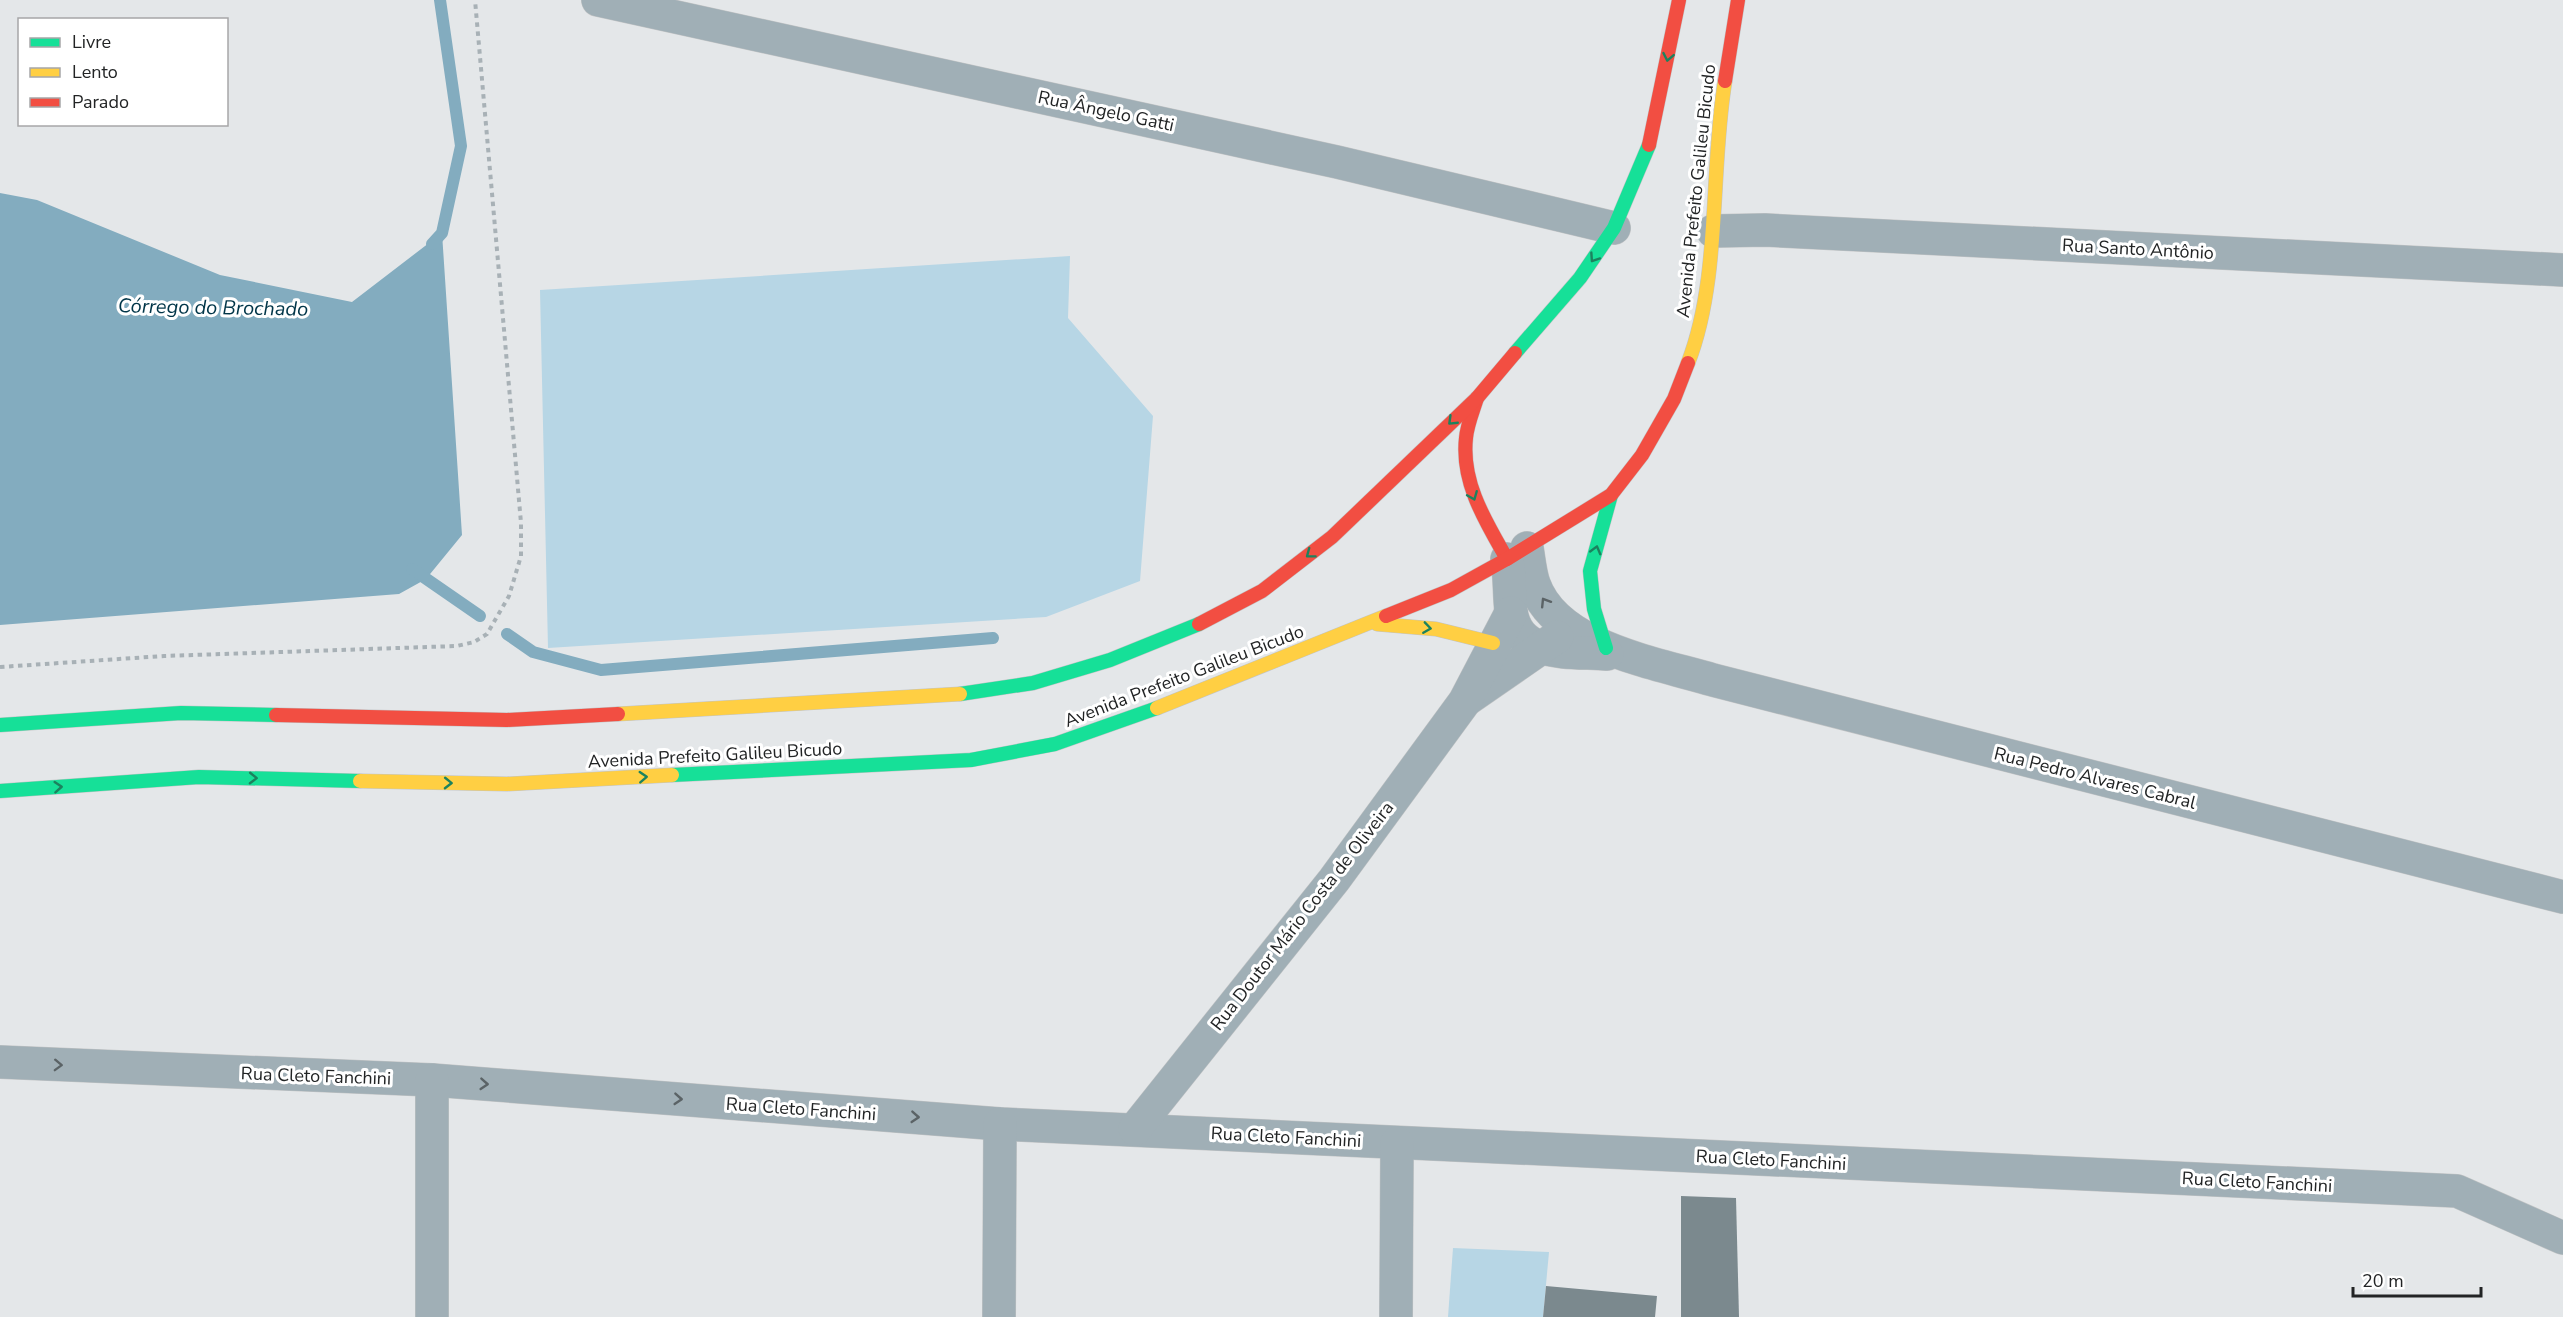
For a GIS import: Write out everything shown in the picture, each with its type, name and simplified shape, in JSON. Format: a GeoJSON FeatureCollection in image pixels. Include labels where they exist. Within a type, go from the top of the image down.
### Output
{"type":"FeatureCollection","features":[{"type":"Feature","properties":{"kind":"main road"},"geometry":{"type":"LineString","coordinates":[[0,725],[181,713],[507,720],[952,695],[1033,683],[1110,660],[1185,631],[1262,591],[1332,537],[1477,398],[1580,278],[1614,228],[1651,139],[1679,0]]}},
{"type":"Feature","properties":{"kind":"main road","name":"Avenida Prefeito Galileu Bicudo"},"geometry":{"type":"LineString","coordinates":[[0,791],[199,777],[507,784],[971,760],[1054,744],[1120,723],[1450,590],[1517,553],[1611,495],[1647,446],[1674,399],[1691,356],[1706,294],[1723,93],[1738,0]]}},
{"type":"Feature","properties":{"kind":"main road"},"geometry":{"type":"LineString","coordinates":[[1477,398],[1466,436],[1465,464],[1469,487],[1478,507],[1517,553]]}},
{"type":"Feature","properties":{"kind":"main road"},"geometry":{"type":"LineString","coordinates":[[1582,618],[1590,571],[1611,495]]}},
{"type":"Feature","properties":{"kind":"main road"},"geometry":{"type":"LineString","coordinates":[[1369,623],[1464,633],[1493,643]]}},
{"type":"Feature","properties":{"kind":"street","name":"Rua Ângelo Gatti"},"geometry":{"type":"LineString","coordinates":[[598,0],[1337,162],[1614,228]]}},
{"type":"Feature","properties":{"kind":"street","name":"Rua Santo Antônio"},"geometry":{"type":"LineString","coordinates":[[1713,231],[1765,230],[2563,270]]}},
{"type":"Feature","properties":{"kind":"street"},"geometry":{"type":"LineString","coordinates":[[1517,553],[1511,613],[1522,637],[1541,650]]}},
{"type":"Feature","properties":{"kind":"street","name":"Rua Pedro Alvares Cabral"},"geometry":{"type":"LineString","coordinates":[[1517,553],[1553,615],[1582,618],[1587,641],[1617,651],[1725,683],[2563,897]]}},
{"type":"Feature","properties":{"kind":"street","name":"Rua Doutor Mário Costa de Oliveira"},"geometry":{"type":"LineString","coordinates":[[1135,1129],[1334,880],[1464,700],[1511,613]]}},
{"type":"Feature","properties":{"kind":"street","name":"Rua Doutor Mário Costa de Oliveira"},"geometry":{"type":"LineString","coordinates":[[1464,700],[1541,650],[1582,618]]}},
{"type":"Feature","properties":{"kind":"street","name":"Rua Pedro Alvares Cabral"},"geometry":{"type":"LineString","coordinates":[[1541,650],[1617,651]]}},
{"type":"Feature","properties":{"kind":"street","name":"Rua Cleto Fanchini"},"geometry":{"type":"LineString","coordinates":[[0,1062],[432,1080],[1000,1124],[2457,1191],[2563,1238]]}},
{"type":"Feature","properties":{"kind":"street"},"geometry":{"type":"LineString","coordinates":[[432,1080],[432,1317]]}},
{"type":"Feature","properties":{"kind":"street"},"geometry":{"type":"LineString","coordinates":[[999,1317],[1000,1124]]}},
{"type":"Feature","properties":{"kind":"street"},"geometry":{"type":"LineString","coordinates":[[1396,1317],[1397,1143]]}},
{"type":"Feature","properties":{"kind":"path"},"geometry":{"type":"LineString","coordinates":[[0,667],[164,656],[457,646],[474,642],[487,634],[509,596],[521,556],[521,524],[475,0]]}},
{"type":"Feature","properties":{"kind":"shaded area"},"geometry":{"type":"Polygon","coordinates":[[[1070,256],[1068,318],[1153,416],[1140,581],[1046,617],[548,648],[540,290],[1070,256]]]}},
{"type":"Feature","properties":{"kind":"shaded area"},"geometry":{"type":"Polygon","coordinates":[[[1453,1248],[1549,1252],[1543,1317],[1448,1317],[1453,1248]]]}},
{"type":"Feature","properties":{"kind":"water"},"geometry":{"type":"Polygon","coordinates":[[[0,193],[37,200],[220,275],[352,302],[442,233],[462,535],[426,579],[399,594],[0,625],[0,193]]]}},
{"type":"Feature","properties":{"kind":"building"},"geometry":{"type":"Polygon","coordinates":[[[1681,1196],[1736,1198],[1739,1317],[1681,1317],[1681,1196]]]}},
{"type":"Feature","properties":{"kind":"building"},"geometry":{"type":"Polygon","coordinates":[[[1546,1286],[1657,1296],[1655,1317],[1543,1317],[1546,1286]]]}},
{"type":"Feature","properties":{"kind":"waterway","name":"Córrego do Brochado"},"geometry":{"type":"LineString","coordinates":[[432,244],[442,233],[461,146],[440,0]]}},
{"type":"Feature","properties":{"kind":"waterway"},"geometry":{"type":"LineString","coordinates":[[412,569],[480,616]]}},
{"type":"Feature","properties":{"kind":"waterway"},"geometry":{"type":"LineString","coordinates":[[507,634],[533,652],[601,670],[993,638]]}},
{"type":"Feature","properties":{"kind":"traffic: fast"},"geometry":{"type":"LineString","coordinates":[[1515,353],[1580,278],[1614,228],[1649,145]]}},
{"type":"Feature","properties":{"kind":"traffic: fast"},"geometry":{"type":"LineString","coordinates":[[1606,648],[1594,609],[1590,571],[1611,495]]}},
{"type":"Feature","properties":{"kind":"traffic: fast"},"geometry":{"type":"LineString","coordinates":[[960,694],[1033,683],[1110,660],[1199,624]]}},
{"type":"Feature","properties":{"kind":"traffic: fast"},"geometry":{"type":"LineString","coordinates":[[672,775],[971,760],[1055,744],[1157,708]]}},
{"type":"Feature","properties":{"kind":"traffic: fast"},"geometry":{"type":"LineString","coordinates":[[0,725],[181,713],[276,715]]}},
{"type":"Feature","properties":{"kind":"traffic: fast"},"geometry":{"type":"LineString","coordinates":[[0,791],[199,777],[360,781]]}},
{"type":"Feature","properties":{"kind":"traffic: slow"},"geometry":{"type":"LineString","coordinates":[[1688,363],[1706,296],[1720,115],[1725,81]]}},
{"type":"Feature","properties":{"kind":"traffic: slow"},"geometry":{"type":"LineString","coordinates":[[1157,708],[1386,616]]}},
{"type":"Feature","properties":{"kind":"traffic: slow"},"geometry":{"type":"LineString","coordinates":[[1377,624],[1436,629],[1493,643]]}},
{"type":"Feature","properties":{"kind":"traffic: slow"},"geometry":{"type":"LineString","coordinates":[[618,714],[960,694]]}},
{"type":"Feature","properties":{"kind":"traffic: slow"},"geometry":{"type":"LineString","coordinates":[[360,781],[507,784],[672,775]]}},
{"type":"Feature","properties":{"kind":"traffic: jam"},"geometry":{"type":"LineString","coordinates":[[1649,145],[1679,0]]}},
{"type":"Feature","properties":{"kind":"traffic: jam"},"geometry":{"type":"LineString","coordinates":[[1725,81],[1738,0]]}},
{"type":"Feature","properties":{"kind":"traffic: jam"},"geometry":{"type":"LineString","coordinates":[[1199,624],[1262,591],[1332,537],[1477,398],[1515,353]]}},
{"type":"Feature","properties":{"kind":"traffic: jam"},"geometry":{"type":"LineString","coordinates":[[1386,616],[1451,590],[1507,559],[1611,495],[1642,455],[1674,399],[1688,363]]}},
{"type":"Feature","properties":{"kind":"traffic: jam"},"geometry":{"type":"LineString","coordinates":[[1477,398],[1467,433],[1465,455],[1467,471],[1477,502],[1507,559]]}},
{"type":"Feature","properties":{"kind":"traffic: jam"},"geometry":{"type":"LineString","coordinates":[[276,715],[507,720],[618,714]]}}]}
